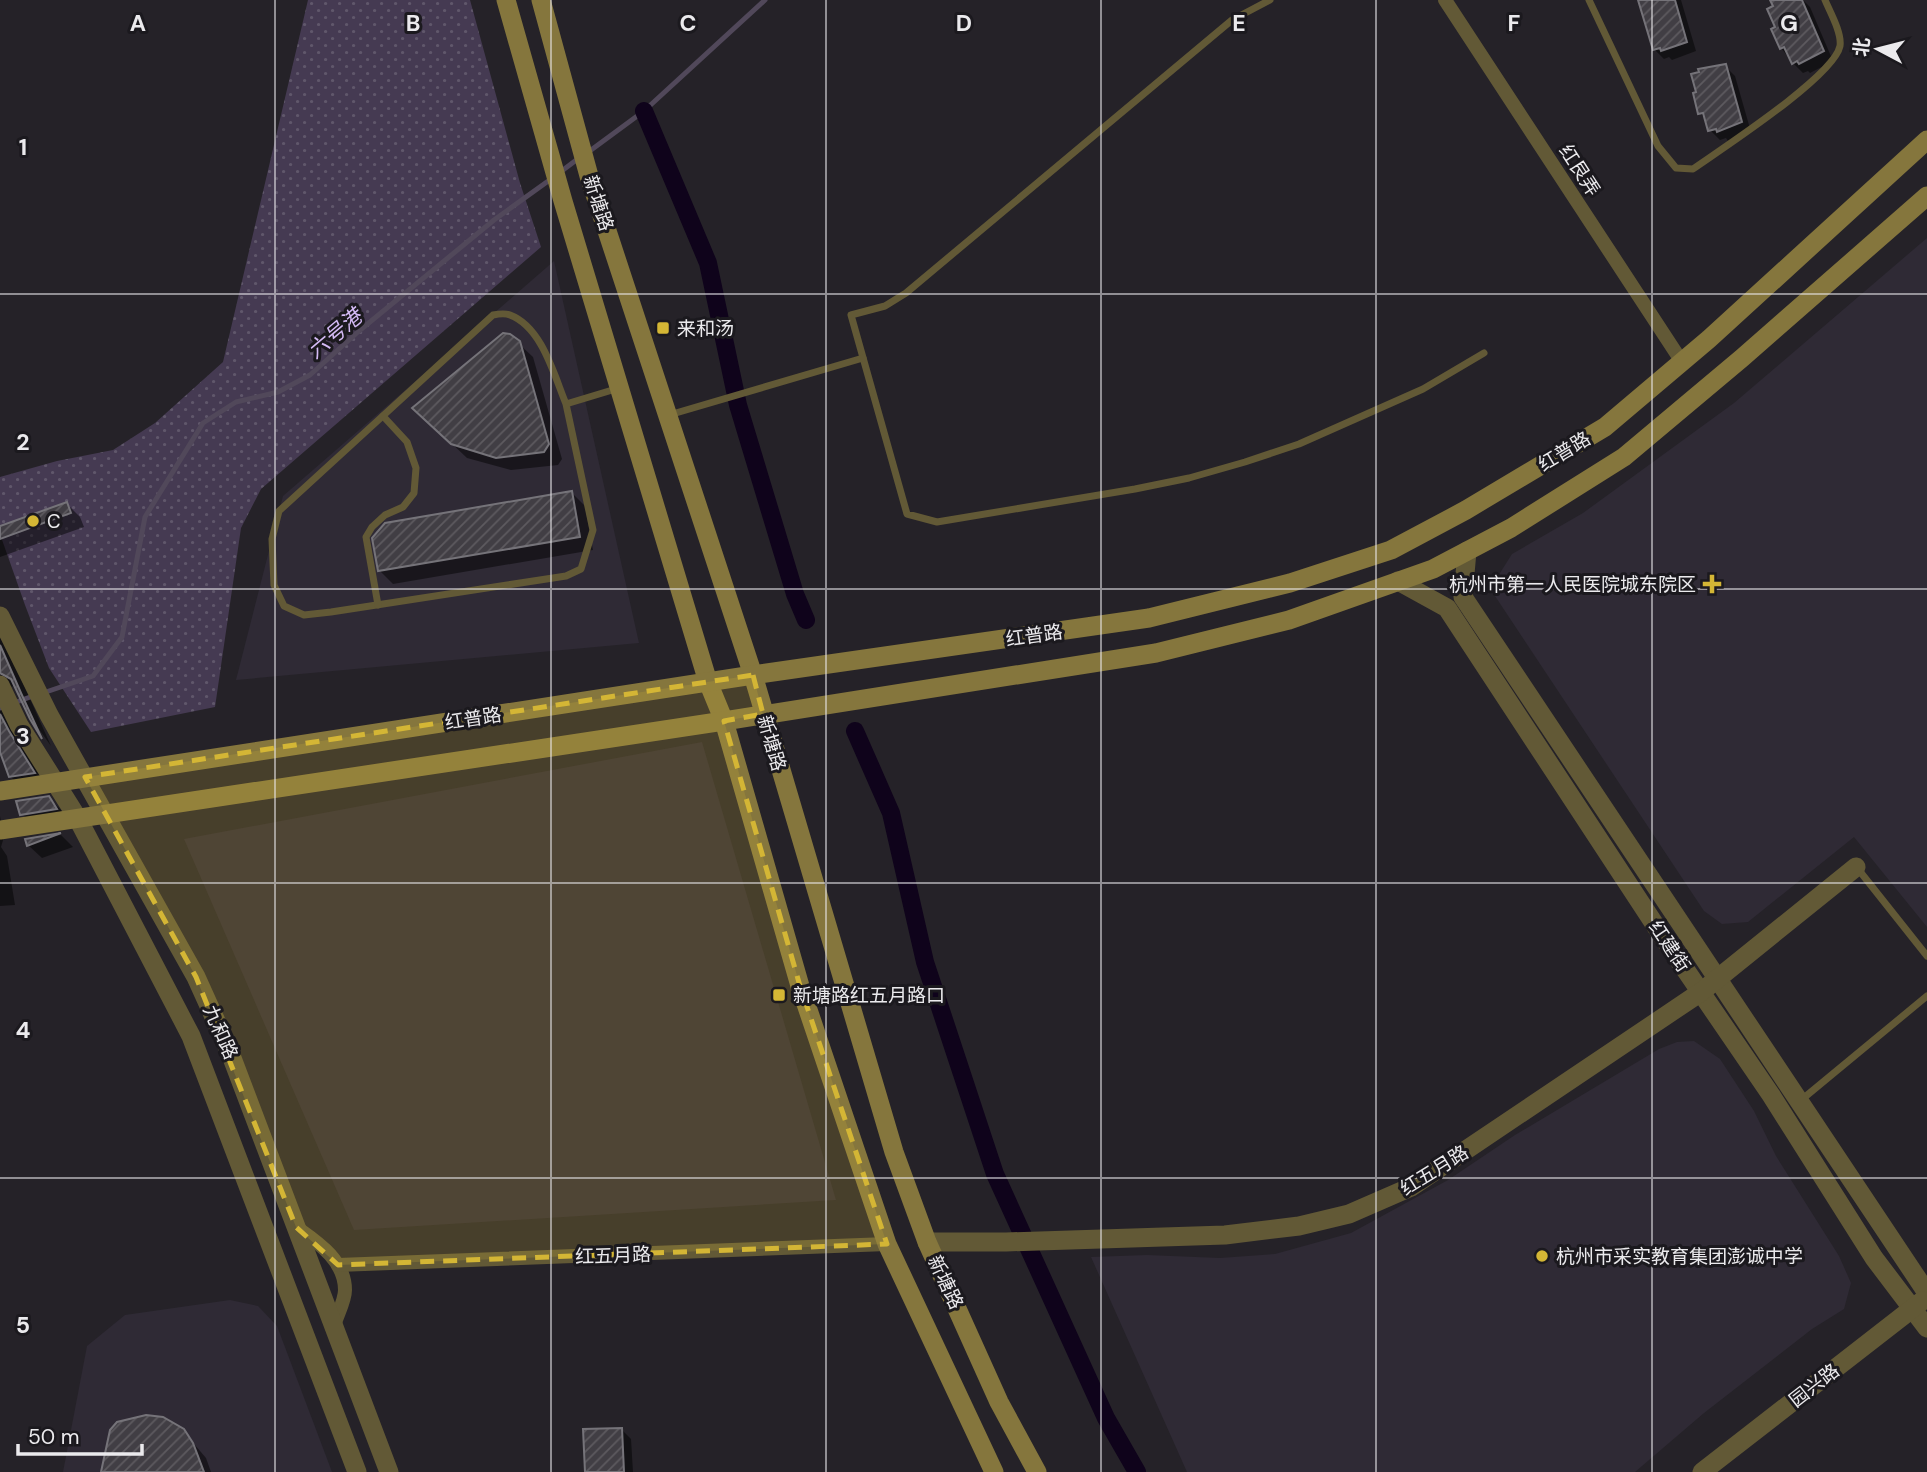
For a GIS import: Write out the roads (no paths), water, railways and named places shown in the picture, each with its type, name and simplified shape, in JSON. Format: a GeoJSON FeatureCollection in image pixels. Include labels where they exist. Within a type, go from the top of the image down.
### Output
{"type":"FeatureCollection","features":[{"type":"Feature","properties":{"kind":"main road","name":"新塘路"},"geometry":{"type":"LineString","coordinates":[[506,0],[563,201],[708,682],[723,721],[800,986],[887,1244],[994,1472]]}},
{"type":"Feature","properties":{"kind":"main road","name":"新塘路"},"geometry":{"type":"LineString","coordinates":[[541,0],[589,176],[753,676],[894,1152],[928,1242],[999,1402],[1037,1472]]}},
{"type":"Feature","properties":{"kind":"main road","name":"红普路"},"geometry":{"type":"LineString","coordinates":[[0,791],[708,682],[1149,618],[1290,583],[1391,550],[1466,510],[1605,427],[1682,362],[1927,140]]}},
{"type":"Feature","properties":{"kind":"main road","name":"红普路"},"geometry":{"type":"LineString","coordinates":[[0,830],[1156,653],[1289,620],[1433,569],[1511,528],[1624,457],[1927,196]]}},
{"type":"Feature","properties":{"kind":"street","name":"红艮弄"},"geometry":{"type":"LineString","coordinates":[[1445,0],[1682,362]]}},
{"type":"Feature","properties":{"kind":"street","name":"红建街"},"geometry":{"type":"LineString","coordinates":[[1467,551],[1463,597],[1799,1101],[1922,1300],[1927,1328]]}},
{"type":"Feature","properties":{"kind":"street","name":"红建街"},"geometry":{"type":"LineString","coordinates":[[1398,581],[1447,608],[1771,1095],[1874,1258],[1922,1300]]}},
{"type":"Feature","properties":{"kind":"street","name":"九和路"},"geometry":{"type":"LineString","coordinates":[[0,616],[49,715],[196,976],[229,1050],[389,1472]]}},
{"type":"Feature","properties":{"kind":"street","name":"九和路"},"geometry":{"type":"LineString","coordinates":[[0,685],[19,725],[77,817],[191,1036],[357,1472]]}},
{"type":"Feature","properties":{"kind":"street","name":"红五月路"},"geometry":{"type":"LineString","coordinates":[[928,1242],[1225,1236],[1299,1226],[1349,1214],[1411,1187],[1701,992],[1856,867]]}},
{"type":"Feature","properties":{"kind":"street"},"geometry":{"type":"LineString","coordinates":[[296,1227],[322,1245],[338,1265],[345,1290],[334,1326]]}},
{"type":"Feature","properties":{"kind":"street","name":"红五月路"},"geometry":{"type":"LineString","coordinates":[[338,1265],[887,1244]]}},
{"type":"Feature","properties":{"kind":"street","name":"园兴路"},"geometry":{"type":"LineString","coordinates":[[1702,1472],[1922,1300]]}},
{"type":"Feature","properties":{"kind":"lane"},"geometry":{"type":"LineString","coordinates":[[1270,0],[1232,20],[906,293],[885,306],[851,316],[907,514],[937,522],[1135,489],[1245,463],[1299,444],[1423,389],[1484,353]]}},
{"type":"Feature","properties":{"kind":"lane"},"geometry":{"type":"LineString","coordinates":[[1589,0],[1658,146],[1676,168],[1693,169],[1802,90],[1836,58],[1841,42],[1825,0]]}},
{"type":"Feature","properties":{"kind":"lane"},"geometry":{"type":"LineString","coordinates":[[509,314],[528,326],[542,347],[566,404],[593,530],[581,569],[566,576],[303,615],[284,607],[274,585],[272,539],[279,511],[383,416],[493,315],[509,314]]}},
{"type":"Feature","properties":{"kind":"lane"},"geometry":{"type":"LineString","coordinates":[[668,415],[863,358]]}},
{"type":"Feature","properties":{"kind":"lane"},"geometry":{"type":"LineString","coordinates":[[566,404],[620,388]]}},
{"type":"Feature","properties":{"kind":"lane"},"geometry":{"type":"LineString","coordinates":[[377,605],[366,537],[385,515],[403,506],[414,493],[416,468],[407,442],[383,416]]}},
{"type":"Feature","properties":{"kind":"lane"},"geometry":{"type":"LineString","coordinates":[[1856,867],[1927,956]]}},
{"type":"Feature","properties":{"kind":"lane"},"geometry":{"type":"LineString","coordinates":[[1799,1101],[1927,996]]}},
{"type":"Feature","properties":{"kind":"waterway","name":"六号港"},"geometry":{"type":"LineString","coordinates":[[587,153],[644,111],[765,0]]}},
{"type":"Feature","properties":{"kind":"waterway"},"geometry":{"type":"LineString","coordinates":[[644,111],[708,263],[738,405],[795,594],[806,620]]}},
{"type":"Feature","properties":{"kind":"waterway","name":"六号港"},"geometry":{"type":"LineString","coordinates":[[559,173],[579,158]]}},
{"type":"Feature","properties":{"kind":"waterway","name":"六号港"},"geometry":{"type":"LineString","coordinates":[[43,693],[93,676],[122,637],[145,517],[203,423],[236,402],[278,392],[310,375],[494,220],[551,179]]}},
{"type":"Feature","properties":{"kind":"waterway","name":"六号港"},"geometry":{"type":"LineString","coordinates":[[0,708],[33,696]]}},
{"type":"Feature","properties":{"kind":"waterway"},"geometry":{"type":"LineString","coordinates":[[855,731],[891,813],[925,962],[995,1174],[1106,1418],[1137,1472]]}},
{"type":"Feature","properties":{"kind":"place","name":"来和汤"},"geometry":{"type":"Point","coordinates":[663,328]}},
{"type":"Feature","properties":{"kind":"place","name":"C"},"geometry":{"type":"Point","coordinates":[33,521]}},
{"type":"Feature","properties":{"kind":"place","name":"杭州市第一人民医院城东院区"},"geometry":{"type":"Point","coordinates":[1712,584]}},
{"type":"Feature","properties":{"kind":"place","name":"新塘路红五月路口"},"geometry":{"type":"Point","coordinates":[779,995]}},
{"type":"Feature","properties":{"kind":"place","name":"杭州市采实教育集团澎诚中学"},"geometry":{"type":"Point","coordinates":[1542,1256]}}]}
